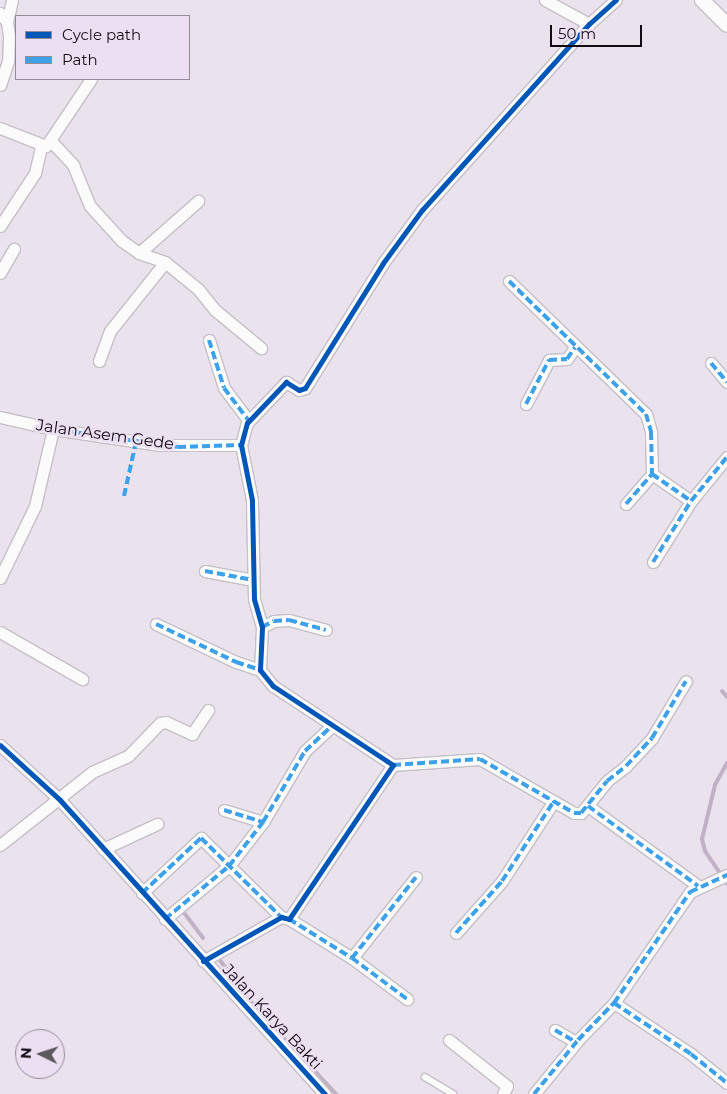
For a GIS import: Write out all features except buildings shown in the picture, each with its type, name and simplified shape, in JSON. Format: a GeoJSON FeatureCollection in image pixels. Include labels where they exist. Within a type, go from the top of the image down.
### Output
{"type":"FeatureCollection","features":[{"type":"Feature","properties":{"kind":"street"},"geometry":{"type":"LineString","coordinates":[[0,85],[8,61],[4,18],[12,0]]}},
{"type":"Feature","properties":{"kind":"street"},"geometry":{"type":"LineString","coordinates":[[545,0],[590,24]]}},
{"type":"Feature","properties":{"kind":"street"},"geometry":{"type":"LineString","coordinates":[[260,670],[262,627],[255,609],[252,500],[241,445],[249,421],[286,382],[299,390],[305,388],[368,291],[375,277],[422,210],[590,24],[616,0]]}},
{"type":"Feature","properties":{"kind":"street"},"geometry":{"type":"LineString","coordinates":[[702,0],[727,25]]}},
{"type":"Feature","properties":{"kind":"street"},"geometry":{"type":"LineString","coordinates":[[0,226],[35,173],[46,143],[90,80]]}},
{"type":"Feature","properties":{"kind":"street"},"geometry":{"type":"LineString","coordinates":[[0,128],[46,143],[73,165],[90,206],[122,241],[139,253],[165,262],[198,289],[215,310],[262,348]]}},
{"type":"Feature","properties":{"kind":"street"},"geometry":{"type":"LineString","coordinates":[[139,253],[198,201]]}},
{"type":"Feature","properties":{"kind":"street"},"geometry":{"type":"LineString","coordinates":[[0,273],[14,249]]}},
{"type":"Feature","properties":{"kind":"street"},"geometry":{"type":"LineString","coordinates":[[98,360],[110,331],[165,262]]}},
{"type":"Feature","properties":{"kind":"street"},"geometry":{"type":"LineString","coordinates":[[509,281],[646,414],[651,432],[652,474],[626,504]]}},
{"type":"Feature","properties":{"kind":"street"},"geometry":{"type":"LineString","coordinates":[[209,340],[224,388],[249,421]]}},
{"type":"Feature","properties":{"kind":"street"},"geometry":{"type":"LineString","coordinates":[[526,404],[549,360],[567,359],[575,347]]}},
{"type":"Feature","properties":{"kind":"street"},"geometry":{"type":"LineString","coordinates":[[711,363],[727,382]]}},
{"type":"Feature","properties":{"kind":"street","name":"Jalan Asem Gede"},"geometry":{"type":"LineString","coordinates":[[0,417],[53,429],[178,447],[241,445]]}},
{"type":"Feature","properties":{"kind":"street"},"geometry":{"type":"LineString","coordinates":[[0,578],[34,506],[53,429]]}},
{"type":"Feature","properties":{"kind":"street"},"geometry":{"type":"LineString","coordinates":[[653,562],[691,501],[727,457]]}},
{"type":"Feature","properties":{"kind":"street"},"geometry":{"type":"LineString","coordinates":[[652,474],[691,501]]}},
{"type":"Feature","properties":{"kind":"street"},"geometry":{"type":"LineString","coordinates":[[205,571],[253,580]]}},
{"type":"Feature","properties":{"kind":"street"},"geometry":{"type":"LineString","coordinates":[[262,627],[274,621],[288,620],[326,630]]}},
{"type":"Feature","properties":{"kind":"street"},"geometry":{"type":"LineString","coordinates":[[156,624],[236,662],[260,670],[273,686],[393,764],[480,758],[576,813],[588,806],[606,781],[626,766],[652,738],[686,681]]}},
{"type":"Feature","properties":{"kind":"street"},"geometry":{"type":"LineString","coordinates":[[0,632],[82,679]]}},
{"type":"Feature","properties":{"kind":"street"},"geometry":{"type":"LineString","coordinates":[[0,845],[60,800],[92,772],[128,756],[162,722],[192,734],[208,710]]}},
{"type":"Feature","properties":{"kind":"street"},"geometry":{"type":"LineString","coordinates":[[165,919],[229,866],[263,822],[305,751],[332,726]]}},
{"type":"Feature","properties":{"kind":"street","name":"Jalan Karya Bakti"},"geometry":{"type":"LineString","coordinates":[[0,746],[60,800],[165,919],[325,1094]]}},
{"type":"Feature","properties":{"kind":"street"},"geometry":{"type":"LineString","coordinates":[[203,961],[285,918],[393,764]]}},
{"type":"Feature","properties":{"kind":"street"},"geometry":{"type":"LineString","coordinates":[[456,933],[502,881],[554,801]]}},
{"type":"Feature","properties":{"kind":"street"},"geometry":{"type":"LineString","coordinates":[[588,806],[698,886]]}},
{"type":"Feature","properties":{"kind":"street"},"geometry":{"type":"LineString","coordinates":[[224,810],[263,822]]}},
{"type":"Feature","properties":{"kind":"street"},"geometry":{"type":"LineString","coordinates":[[103,849],[157,824]]}},
{"type":"Feature","properties":{"kind":"street"},"geometry":{"type":"LineString","coordinates":[[142,893],[199,838],[285,918],[352,958],[407,999]]}},
{"type":"Feature","properties":{"kind":"street"},"geometry":{"type":"LineString","coordinates":[[352,958],[416,877]]}},
{"type":"Feature","properties":{"kind":"street"},"geometry":{"type":"LineString","coordinates":[[535,1094],[576,1042],[614,1003],[690,892],[698,886],[722,879]]}},
{"type":"Feature","properties":{"kind":"street"},"geometry":{"type":"LineString","coordinates":[[614,1003],[691,1054],[727,1083]]}},
{"type":"Feature","properties":{"kind":"street"},"geometry":{"type":"LineString","coordinates":[[555,1030],[576,1042]]}},
{"type":"Feature","properties":{"kind":"street"},"geometry":{"type":"LineString","coordinates":[[449,1040],[507,1086],[502,1094]]}},
{"type":"Feature","properties":{"kind":"lane"},"geometry":{"type":"LineString","coordinates":[[425,1077],[453,1094]]}},
{"type":"Feature","properties":{"kind":"waterway"},"geometry":{"type":"LineString","coordinates":[[722,691],[727,697]]}},
{"type":"Feature","properties":{"kind":"waterway"},"geometry":{"type":"LineString","coordinates":[[727,763],[715,785],[702,839],[705,851],[727,884]]}},
{"type":"Feature","properties":{"kind":"waterway"},"geometry":{"type":"LineString","coordinates":[[182,910],[203,938]]}},
{"type":"Feature","properties":{"kind":"waterway"},"geometry":{"type":"LineString","coordinates":[[219,959],[255,1007],[336,1094]]}},
{"type":"Feature","properties":{"kind":"marked path"},"geometry":{"type":"LineString","coordinates":[[509,281],[646,414],[651,432],[652,474],[691,501]]}},
{"type":"Feature","properties":{"kind":"marked path"},"geometry":{"type":"LineString","coordinates":[[209,340],[224,388],[249,421]]}},
{"type":"Feature","properties":{"kind":"marked path"},"geometry":{"type":"LineString","coordinates":[[526,404],[549,360],[567,359],[575,347]]}},
{"type":"Feature","properties":{"kind":"marked path"},"geometry":{"type":"LineString","coordinates":[[711,363],[727,382]]}},
{"type":"Feature","properties":{"kind":"marked path"},"geometry":{"type":"LineString","coordinates":[[53,429],[178,447],[241,445]]}},
{"type":"Feature","properties":{"kind":"marked path"},"geometry":{"type":"LineString","coordinates":[[124,496],[136,442]]}},
{"type":"Feature","properties":{"kind":"marked path"},"geometry":{"type":"LineString","coordinates":[[653,562],[691,501],[727,457]]}},
{"type":"Feature","properties":{"kind":"marked path"},"geometry":{"type":"LineString","coordinates":[[626,504],[652,474]]}},
{"type":"Feature","properties":{"kind":"marked path"},"geometry":{"type":"LineString","coordinates":[[205,571],[253,580]]}},
{"type":"Feature","properties":{"kind":"marked path"},"geometry":{"type":"LineString","coordinates":[[262,627],[274,621],[289,620],[326,630]]}},
{"type":"Feature","properties":{"kind":"marked path"},"geometry":{"type":"LineString","coordinates":[[156,624],[236,662],[260,670]]}},
{"type":"Feature","properties":{"kind":"marked path"},"geometry":{"type":"LineString","coordinates":[[393,765],[480,759],[574,813],[581,813],[607,781],[626,766],[652,738],[686,681]]}},
{"type":"Feature","properties":{"kind":"marked path"},"geometry":{"type":"LineString","coordinates":[[224,810],[263,822],[305,751],[332,726]]}},
{"type":"Feature","properties":{"kind":"marked path"},"geometry":{"type":"LineString","coordinates":[[456,933],[502,881],[554,801]]}},
{"type":"Feature","properties":{"kind":"marked path"},"geometry":{"type":"LineString","coordinates":[[588,806],[698,886]]}},
{"type":"Feature","properties":{"kind":"marked path"},"geometry":{"type":"LineString","coordinates":[[165,919],[229,866],[263,822]]}},
{"type":"Feature","properties":{"kind":"marked path"},"geometry":{"type":"LineString","coordinates":[[142,893],[201,838],[281,917]]}},
{"type":"Feature","properties":{"kind":"marked path"},"geometry":{"type":"LineString","coordinates":[[534,1094],[578,1040],[614,1003],[690,892],[727,875]]}},
{"type":"Feature","properties":{"kind":"marked path"},"geometry":{"type":"LineString","coordinates":[[352,958],[416,877]]}},
{"type":"Feature","properties":{"kind":"marked path"},"geometry":{"type":"LineString","coordinates":[[289,919],[352,958],[407,999]]}},
{"type":"Feature","properties":{"kind":"marked path"},"geometry":{"type":"LineString","coordinates":[[614,1003],[691,1054],[727,1083]]}},
{"type":"Feature","properties":{"kind":"marked path"},"geometry":{"type":"LineString","coordinates":[[555,1030],[576,1042]]}},
{"type":"Feature","properties":{"kind":"cycle path"},"geometry":{"type":"LineString","coordinates":[[203,961],[281,917],[289,919],[393,765],[273,686],[260,670],[262,627],[254,599],[252,500],[241,445],[247,423],[286,382],[299,390],[305,388],[383,263],[422,210],[589,24],[616,0]]}},
{"type":"Feature","properties":{"kind":"cycle path"},"geometry":{"type":"LineString","coordinates":[[0,745],[60,800],[325,1094]]}}]}
